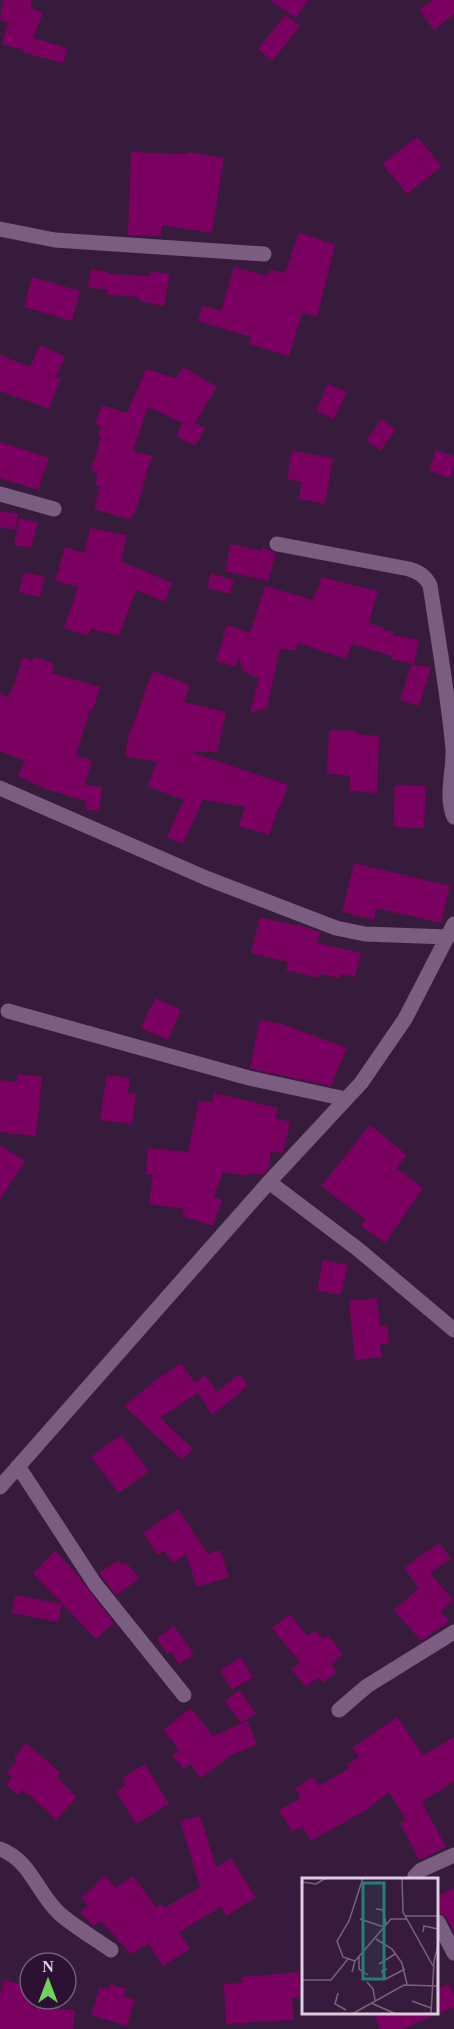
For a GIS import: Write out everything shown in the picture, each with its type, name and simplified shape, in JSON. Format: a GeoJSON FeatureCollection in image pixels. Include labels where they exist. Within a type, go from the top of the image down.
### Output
{"type":"FeatureCollection","features":[{"type":"Feature","properties":{"kind":"street"},"geometry":{"type":"LineString","coordinates":[[0,229],[56,240],[264,254]]}},
{"type":"Feature","properties":{"kind":"street"},"geometry":{"type":"LineString","coordinates":[[0,494],[54,509]]}},
{"type":"Feature","properties":{"kind":"street"},"geometry":{"type":"LineString","coordinates":[[277,544],[409,569],[425,577],[430,585],[453,751],[451,810],[454,817]]}},
{"type":"Feature","properties":{"kind":"street"},"geometry":{"type":"LineString","coordinates":[[0,788],[206,878],[336,928],[365,934],[451,931],[405,1019],[361,1083],[269,1182],[0,1487]]}},
{"type":"Feature","properties":{"kind":"street"},"geometry":{"type":"LineString","coordinates":[[8,1011],[239,1075],[346,1099]]}},
{"type":"Feature","properties":{"kind":"street"},"geometry":{"type":"LineString","coordinates":[[269,1182],[359,1250],[454,1330]]}},
{"type":"Feature","properties":{"kind":"street"},"geometry":{"type":"LineString","coordinates":[[18,1466],[95,1584],[184,1695]]}},
{"type":"Feature","properties":{"kind":"street"},"geometry":{"type":"LineString","coordinates":[[339,1710],[367,1686],[454,1632]]}},
{"type":"Feature","properties":{"kind":"street"},"geometry":{"type":"LineString","coordinates":[[0,1850],[12,1854],[28,1869],[40,1890],[59,1913],[111,1950]]}},
{"type":"Feature","properties":{"kind":"street"},"geometry":{"type":"LineString","coordinates":[[416,1878],[415,1876],[421,1870],[454,1855]]}},
{"type":"Feature","properties":{"kind":"street"},"geometry":{"type":"LineString","coordinates":[[439,1924],[454,1953]]}},
{"type":"Feature","properties":{"kind":"building"},"geometry":{"type":"Polygon","coordinates":[[[3,0],[32,0],[30,7],[43,13],[33,38],[67,48],[63,63],[2,44],[8,22],[0,20],[3,0]]]}},
{"type":"Feature","properties":{"kind":"building"},"geometry":{"type":"Polygon","coordinates":[[[269,0],[308,0],[296,18],[269,0]]]}},
{"type":"Feature","properties":{"kind":"building"},"geometry":{"type":"Polygon","coordinates":[[[432,0],[454,0],[454,14],[434,30],[419,10],[432,0]]]}},
{"type":"Feature","properties":{"kind":"building"},"geometry":{"type":"Polygon","coordinates":[[[285,15],[300,26],[272,61],[258,49],[285,15]]]}},
{"type":"Feature","properties":{"kind":"building"},"geometry":{"type":"Polygon","coordinates":[[[417,137],[442,166],[407,194],[382,164],[417,137]]]}},
{"type":"Feature","properties":{"kind":"building"},"geometry":{"type":"Polygon","coordinates":[[[131,152],[189,154],[189,152],[224,158],[212,233],[161,225],[161,236],[128,235],[131,152]]]}},
{"type":"Feature","properties":{"kind":"building"},"geometry":{"type":"Polygon","coordinates":[[[299,232],[335,245],[317,317],[302,313],[289,356],[249,344],[251,337],[198,321],[203,306],[221,311],[234,267],[267,276],[270,269],[285,273],[299,232]]]}},
{"type":"Feature","properties":{"kind":"building"},"geometry":{"type":"Polygon","coordinates":[[[91,269],[108,272],[108,274],[150,276],[151,271],[170,274],[164,306],[139,301],[140,297],[108,295],[108,290],[88,287],[91,269]]]}},
{"type":"Feature","properties":{"kind":"building"},"geometry":{"type":"Polygon","coordinates":[[[32,277],[80,291],[72,321],[24,307],[32,277]]]}},
{"type":"Feature","properties":{"kind":"building"},"geometry":{"type":"Polygon","coordinates":[[[40,345],[65,356],[56,377],[61,378],[49,409],[0,391],[0,355],[30,367],[40,345]]]}},
{"type":"Feature","properties":{"kind":"building"},"geometry":{"type":"Polygon","coordinates":[[[184,367],[217,387],[195,423],[205,428],[195,446],[176,436],[183,423],[148,407],[133,451],[152,456],[135,514],[132,513],[131,520],[94,509],[100,486],[95,485],[98,473],[91,471],[101,437],[98,436],[101,426],[95,424],[102,405],[127,413],[146,369],[176,378],[184,367]]]}},
{"type":"Feature","properties":{"kind":"building"},"geometry":{"type":"Polygon","coordinates":[[[328,384],[347,392],[334,419],[316,411],[328,384]]]}},
{"type":"Feature","properties":{"kind":"building"},"geometry":{"type":"Polygon","coordinates":[[[382,419],[396,430],[380,451],[366,440],[382,419]]]}},
{"type":"Feature","properties":{"kind":"building"},"geometry":{"type":"Polygon","coordinates":[[[0,442],[49,458],[38,490],[0,478],[0,442]]]}},
{"type":"Feature","properties":{"kind":"building"},"geometry":{"type":"Polygon","coordinates":[[[436,450],[454,456],[450,478],[429,471],[436,450]]]}},
{"type":"Feature","properties":{"kind":"building"},"geometry":{"type":"Polygon","coordinates":[[[292,451],[333,458],[325,504],[299,499],[302,482],[287,479],[292,451]]]}},
{"type":"Feature","properties":{"kind":"building"},"geometry":{"type":"Polygon","coordinates":[[[0,511],[18,514],[15,530],[0,527],[0,511]]]}},
{"type":"Feature","properties":{"kind":"building"},"geometry":{"type":"Polygon","coordinates":[[[19,518],[38,523],[31,548],[14,545],[19,518]]]}},
{"type":"Feature","properties":{"kind":"building"},"geometry":{"type":"Polygon","coordinates":[[[90,528],[127,535],[121,561],[172,583],[165,602],[136,590],[119,636],[91,629],[88,636],[64,628],[78,587],[55,581],[65,547],[84,553],[90,528]]]}},
{"type":"Feature","properties":{"kind":"building"},"geometry":{"type":"Polygon","coordinates":[[[231,544],[261,551],[262,547],[276,554],[268,581],[225,571],[231,544]]]}},
{"type":"Feature","properties":{"kind":"building"},"geometry":{"type":"Polygon","coordinates":[[[24,572],[45,577],[40,597],[19,592],[24,572]]]}},
{"type":"Feature","properties":{"kind":"building"},"geometry":{"type":"Polygon","coordinates":[[[211,573],[234,580],[230,594],[207,588],[211,573]]]}},
{"type":"Feature","properties":{"kind":"building"},"geometry":{"type":"Polygon","coordinates":[[[322,577],[378,591],[369,623],[384,628],[383,630],[394,632],[393,635],[419,640],[414,664],[391,659],[392,656],[352,644],[346,659],[298,643],[296,650],[280,649],[267,708],[250,713],[259,679],[243,671],[239,657],[236,667],[216,661],[227,625],[250,633],[265,586],[313,600],[322,577]]]}},
{"type":"Feature","properties":{"kind":"building"},"geometry":{"type":"Polygon","coordinates":[[[23,657],[33,661],[34,657],[54,664],[52,673],[100,687],[93,710],[90,710],[76,756],[92,760],[85,785],[102,787],[99,811],[85,809],[86,801],[46,789],[18,776],[25,761],[0,751],[0,694],[8,697],[23,657]]]}},
{"type":"Feature","properties":{"kind":"building"},"geometry":{"type":"Polygon","coordinates":[[[411,665],[431,667],[419,706],[400,700],[411,665]]]}},
{"type":"Feature","properties":{"kind":"building"},"geometry":{"type":"Polygon","coordinates":[[[153,671],[190,685],[184,702],[226,712],[217,752],[190,752],[288,785],[269,835],[239,826],[245,807],[203,800],[183,844],[167,837],[184,800],[147,786],[157,762],[125,756],[129,735],[153,671]]]}},
{"type":"Feature","properties":{"kind":"building"},"geometry":{"type":"Polygon","coordinates":[[[329,730],[355,731],[355,734],[379,736],[377,793],[350,791],[350,776],[327,774],[329,730]]]}},
{"type":"Feature","properties":{"kind":"building"},"geometry":{"type":"Polygon","coordinates":[[[395,785],[426,786],[424,828],[393,827],[395,785]]]}},
{"type":"Feature","properties":{"kind":"building"},"geometry":{"type":"Polygon","coordinates":[[[354,863],[450,886],[441,923],[376,908],[374,920],[342,912],[354,863]]]}},
{"type":"Feature","properties":{"kind":"building"},"geometry":{"type":"Polygon","coordinates":[[[260,917],[297,926],[297,924],[320,932],[317,943],[361,953],[355,977],[341,974],[340,978],[320,974],[319,978],[286,970],[288,962],[251,953],[260,917]]]}},
{"type":"Feature","properties":{"kind":"building"},"geometry":{"type":"Polygon","coordinates":[[[155,998],[181,1010],[168,1040],[141,1028],[155,998]]]}},
{"type":"Feature","properties":{"kind":"building"},"geometry":{"type":"Polygon","coordinates":[[[260,1020],[282,1024],[347,1048],[331,1086],[252,1069],[250,1067],[260,1020]]]}},
{"type":"Feature","properties":{"kind":"building"},"geometry":{"type":"Polygon","coordinates":[[[18,1074],[42,1077],[36,1136],[0,1132],[0,1080],[17,1082],[18,1074]]]}},
{"type":"Feature","properties":{"kind":"building"},"geometry":{"type":"Polygon","coordinates":[[[107,1075],[130,1078],[128,1093],[136,1094],[132,1124],[100,1120],[107,1075]]]}},
{"type":"Feature","properties":{"kind":"building"},"geometry":{"type":"Polygon","coordinates":[[[214,1093],[278,1108],[275,1118],[290,1122],[283,1153],[271,1151],[269,1168],[262,1175],[248,1173],[247,1176],[223,1172],[214,1197],[222,1200],[213,1226],[182,1216],[185,1209],[149,1204],[153,1175],[146,1174],[148,1148],[188,1152],[199,1100],[212,1103],[214,1093]]]}},
{"type":"Feature","properties":{"kind":"building"},"geometry":{"type":"Polygon","coordinates":[[[370,1125],[407,1155],[396,1168],[423,1188],[385,1243],[361,1226],[366,1220],[321,1186],[370,1125]]]}},
{"type":"Feature","properties":{"kind":"building"},"geometry":{"type":"Polygon","coordinates":[[[0,1145],[25,1161],[0,1200],[0,1145]]]}},
{"type":"Feature","properties":{"kind":"building"},"geometry":{"type":"Polygon","coordinates":[[[323,1260],[348,1265],[341,1295],[317,1290],[323,1260]]]}},
{"type":"Feature","properties":{"kind":"building"},"geometry":{"type":"Polygon","coordinates":[[[377,1298],[380,1326],[387,1325],[389,1343],[380,1344],[382,1357],[355,1360],[349,1301],[377,1298]]]}},
{"type":"Feature","properties":{"kind":"building"},"geometry":{"type":"Polygon","coordinates":[[[181,1363],[195,1383],[205,1375],[217,1392],[239,1374],[248,1386],[212,1415],[198,1393],[160,1418],[193,1449],[182,1460],[124,1406],[181,1363]]]}},
{"type":"Feature","properties":{"kind":"building"},"geometry":{"type":"Polygon","coordinates":[[[121,1435],[149,1471],[119,1493],[91,1457],[121,1435]]]}},
{"type":"Feature","properties":{"kind":"building"},"geometry":{"type":"Polygon","coordinates":[[[178,1509],[208,1554],[220,1550],[229,1577],[197,1587],[186,1554],[173,1563],[164,1551],[158,1555],[143,1533],[178,1509]]]}},
{"type":"Feature","properties":{"kind":"building"},"geometry":{"type":"Polygon","coordinates":[[[439,1543],[451,1558],[430,1573],[453,1600],[441,1611],[450,1621],[421,1641],[394,1610],[419,1588],[404,1568],[439,1543]]]}},
{"type":"Feature","properties":{"kind":"building"},"geometry":{"type":"Polygon","coordinates":[[[55,1551],[75,1572],[114,1623],[96,1639],[33,1573],[55,1551]]]}},
{"type":"Feature","properties":{"kind":"building"},"geometry":{"type":"Polygon","coordinates":[[[118,1560],[122,1565],[126,1562],[139,1579],[116,1595],[99,1573],[118,1560]]]}},
{"type":"Feature","properties":{"kind":"building"},"geometry":{"type":"Polygon","coordinates":[[[15,1595],[62,1604],[58,1622],[12,1613],[15,1595]]]}},
{"type":"Feature","properties":{"kind":"building"},"geometry":{"type":"Polygon","coordinates":[[[290,1614],[307,1636],[315,1630],[323,1639],[328,1635],[343,1654],[331,1664],[337,1672],[323,1683],[319,1677],[306,1687],[291,1669],[300,1663],[272,1628],[290,1614]]]}},
{"type":"Feature","properties":{"kind":"building"},"geometry":{"type":"Polygon","coordinates":[[[174,1626],[194,1654],[179,1664],[171,1651],[167,1654],[157,1638],[174,1626]]]}},
{"type":"Feature","properties":{"kind":"building"},"geometry":{"type":"Polygon","coordinates":[[[241,1658],[253,1677],[232,1690],[220,1670],[241,1658]]]}},
{"type":"Feature","properties":{"kind":"building"},"geometry":{"type":"Polygon","coordinates":[[[239,1690],[256,1713],[241,1723],[225,1701],[239,1690]]]}},
{"type":"Feature","properties":{"kind":"building"},"geometry":{"type":"Polygon","coordinates":[[[191,1708],[213,1736],[247,1721],[257,1744],[231,1755],[201,1778],[190,1764],[183,1769],[172,1755],[179,1750],[163,1730],[191,1708]]]}},
{"type":"Feature","properties":{"kind":"building"},"geometry":{"type":"Polygon","coordinates":[[[397,1717],[423,1755],[454,1737],[454,1781],[422,1802],[446,1847],[419,1860],[400,1823],[406,1820],[389,1792],[366,1810],[311,1841],[302,1827],[292,1832],[279,1810],[301,1798],[295,1788],[314,1777],[319,1786],[349,1768],[347,1765],[359,1756],[352,1748],[397,1717]]]}},
{"type":"Feature","properties":{"kind":"building"},"geometry":{"type":"Polygon","coordinates":[[[26,1743],[61,1773],[57,1778],[77,1797],[56,1820],[31,1796],[22,1790],[18,1795],[6,1785],[12,1778],[6,1773],[17,1761],[14,1758],[26,1743]]]}},
{"type":"Feature","properties":{"kind":"building"},"geometry":{"type":"Polygon","coordinates":[[[145,1764],[169,1804],[136,1824],[116,1792],[126,1785],[122,1778],[145,1764]]]}},
{"type":"Feature","properties":{"kind":"building"},"geometry":{"type":"Polygon","coordinates":[[[200,1816],[216,1867],[231,1858],[256,1897],[226,1916],[221,1907],[179,1932],[190,1949],[163,1966],[149,1944],[131,1954],[101,1921],[93,1926],[80,1912],[88,1906],[81,1898],[105,1876],[116,1888],[133,1876],[156,1907],[162,1904],[164,1908],[200,1887],[180,1821],[200,1816]]]}},
{"type":"Feature","properties":{"kind":"building"},"geometry":{"type":"Polygon","coordinates":[[[454,1888],[454,1932],[446,1917],[439,1913],[439,1896],[454,1888]]]}},
{"type":"Feature","properties":{"kind":"building"},"geometry":{"type":"Polygon","coordinates":[[[299,1972],[300,1997],[292,1998],[294,2020],[226,2024],[224,1984],[242,1983],[242,1977],[299,1972]]]}},
{"type":"Feature","properties":{"kind":"building"},"geometry":{"type":"Polygon","coordinates":[[[4,1980],[18,1984],[18,2011],[75,2011],[73,2029],[0,2029],[0,1995],[4,1980]]]}},
{"type":"Feature","properties":{"kind":"building"},"geometry":{"type":"Polygon","coordinates":[[[110,1984],[126,1989],[123,1996],[135,1999],[127,2026],[91,2015],[100,1987],[108,1989],[110,1984]]]}},
{"type":"Feature","properties":{"kind":"building"},"geometry":{"type":"Polygon","coordinates":[[[449,1984],[454,1996],[454,2007],[439,2013],[439,1989],[449,1984]]]}},
{"type":"Feature","properties":{"kind":"building"},"geometry":{"type":"Polygon","coordinates":[[[373,2014],[437,2014],[402,2029],[380,2029],[373,2014]]]}}]}
